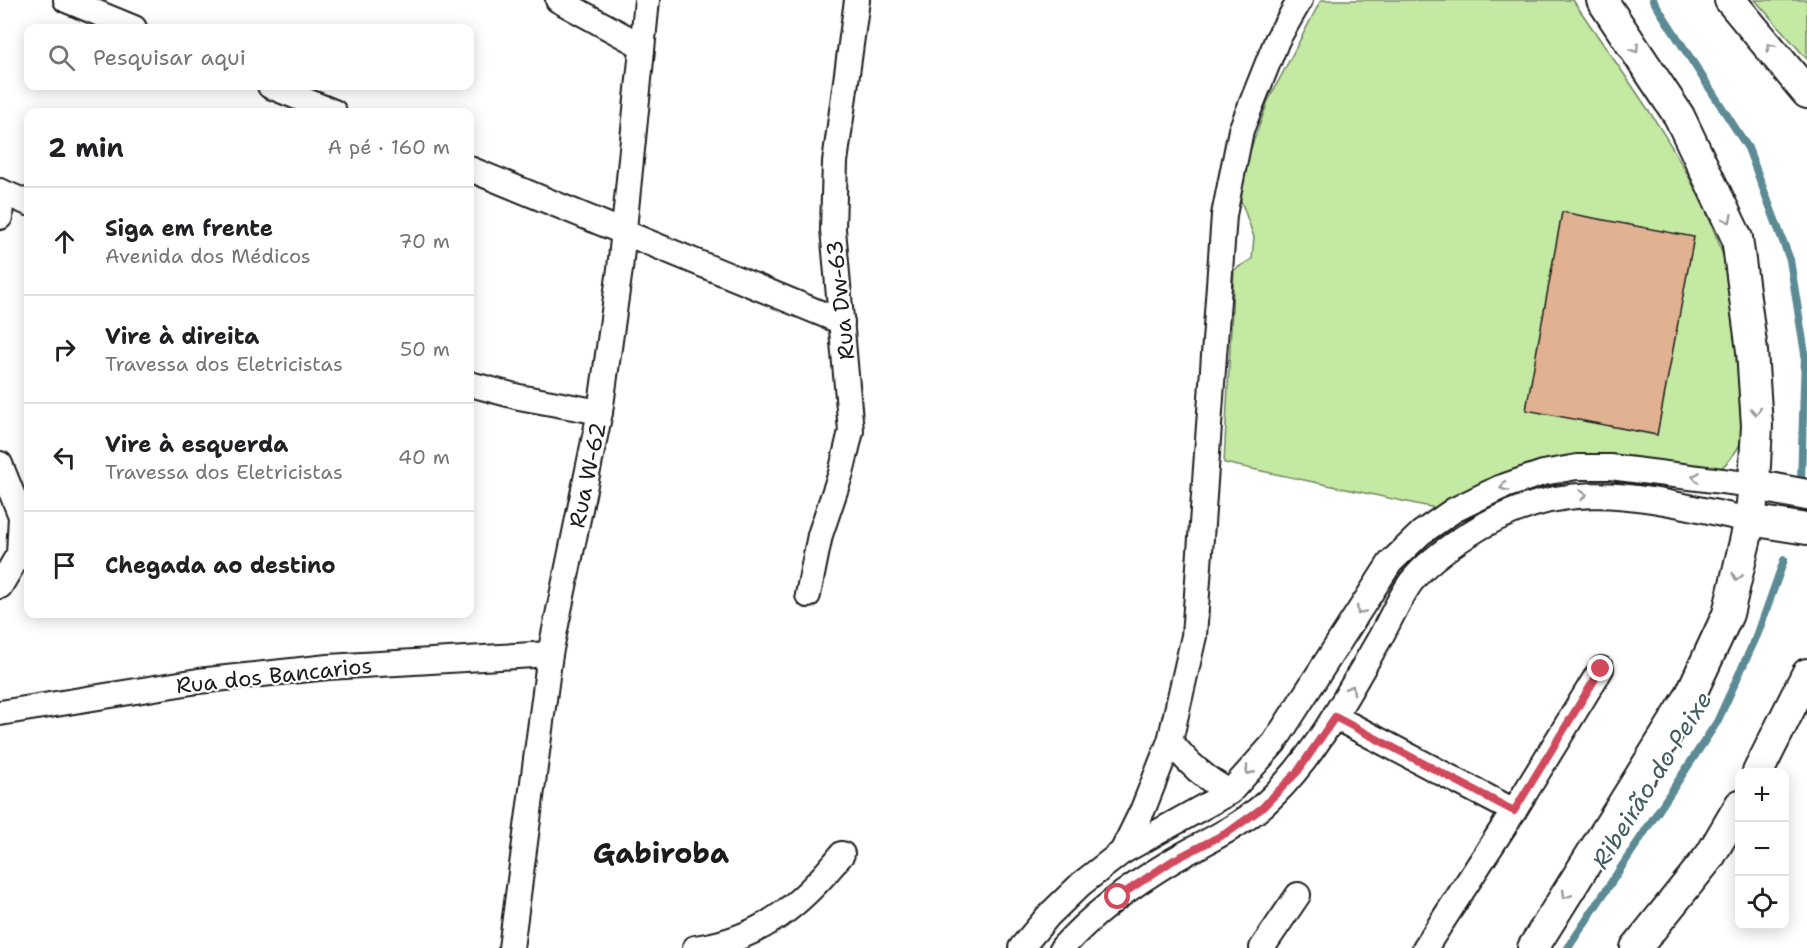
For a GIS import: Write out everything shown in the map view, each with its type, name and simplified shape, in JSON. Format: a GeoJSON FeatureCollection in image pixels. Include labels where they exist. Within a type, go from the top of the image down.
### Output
{"type":"FeatureCollection","features":[{"type":"Feature","properties":{"kind":"street"},"geometry":{"type":"LineString","coordinates":[[66,0],[124,24]]}},
{"type":"Feature","properties":{"kind":"street"},"geometry":{"type":"LineString","coordinates":[[558,0],[642,46]]}},
{"type":"Feature","properties":{"kind":"street","name":"Rua W-62"},"geometry":{"type":"LineString","coordinates":[[512,948],[550,654],[600,412],[623,233],[647,0]]}},
{"type":"Feature","properties":{"kind":"street","name":"Rua Dw-63"},"geometry":{"type":"LineString","coordinates":[[808,595],[820,535],[841,473],[851,431],[833,229],[835,162],[857,0]]}},
{"type":"Feature","properties":{"kind":"street"},"geometry":{"type":"LineString","coordinates":[[1122,852],[1143,809],[1170,741],[1194,636],[1224,214],[1241,130],[1277,40],[1300,0]]}},
{"type":"Feature","properties":{"kind":"street"},"geometry":{"type":"LineString","coordinates":[[1533,948],[1689,698],[1728,614],[1750,520],[1754,485],[1757,425],[1752,351],[1737,238],[1679,116],[1602,0]]}},
{"type":"Feature","properties":{"kind":"street"},"geometry":{"type":"LineString","coordinates":[[1730,0],[1807,93]]}},
{"type":"Feature","properties":{"kind":"street"},"geometry":{"type":"LineString","coordinates":[[280,90],[324,108]]}},
{"type":"Feature","properties":{"kind":"street"},"geometry":{"type":"LineString","coordinates":[[474,171],[842,322]]}},
{"type":"Feature","properties":{"kind":"street"},"geometry":{"type":"LineString","coordinates":[[0,217],[1,191],[24,201]]}},
{"type":"Feature","properties":{"kind":"street"},"geometry":{"type":"LineString","coordinates":[[474,385],[519,397],[600,412]]}},
{"type":"Feature","properties":{"kind":"street"},"geometry":{"type":"LineString","coordinates":[[0,464],[21,516],[19,554],[0,586]]}},
{"type":"Feature","properties":{"kind":"street"},"geometry":{"type":"LineString","coordinates":[[1021,948],[1048,916],[1081,884],[1122,852],[1230,792],[1274,742],[1390,564],[1421,533],[1454,510],[1499,488],[1543,473],[1577,467],[1610,467],[1754,485],[1807,495]]}},
{"type":"Feature","properties":{"kind":"street"},"geometry":{"type":"LineString","coordinates":[[1062,948],[1118,897],[1172,861],[1230,831],[1262,808],[1298,771],[1335,717],[1412,582],[1444,550],[1490,520],[1531,504],[1587,493],[1641,497],[1750,520],[1807,529]]}},
{"type":"Feature","properties":{"kind":"street"},"geometry":{"type":"LineString","coordinates":[[1390,564],[1412,582]]}},
{"type":"Feature","properties":{"kind":"street","name":"Rua dos Bancarios"},"geometry":{"type":"LineString","coordinates":[[0,713],[198,681],[328,667],[550,654]]}},
{"type":"Feature","properties":{"kind":"street"},"geometry":{"type":"LineString","coordinates":[[1425,948],[1514,811],[1601,669]]}},
{"type":"Feature","properties":{"kind":"street"},"geometry":{"type":"LineString","coordinates":[[1760,768],[1807,674]]}},
{"type":"Feature","properties":{"kind":"street"},"geometry":{"type":"LineString","coordinates":[[1335,717],[1514,811]]}},
{"type":"Feature","properties":{"kind":"street"},"geometry":{"type":"LineString","coordinates":[[1170,741],[1187,762],[1208,780],[1230,792]]}},
{"type":"Feature","properties":{"kind":"street"},"geometry":{"type":"LineString","coordinates":[[1644,942],[1710,856],[1735,814]]}},
{"type":"Feature","properties":{"kind":"street"},"geometry":{"type":"LineString","coordinates":[[695,948],[719,945],[771,924],[814,890],[842,854]]}},
{"type":"Feature","properties":{"kind":"street"},"geometry":{"type":"LineString","coordinates":[[1262,948],[1298,895]]}},
{"type":"Feature","properties":{"kind":"green space"},"geometry":{"type":"Polygon","coordinates":[[[1321,0],[1573,0],[1672,147],[1694,186],[1727,268],[1738,319],[1745,427],[1738,448],[1719,470],[1640,462],[1466,491],[1435,508],[1224,463],[1234,270],[1252,259],[1254,237],[1240,198],[1241,176],[1268,101],[1321,0]]]}},
{"type":"Feature","properties":{"kind":"green space"},"geometry":{"type":"Polygon","coordinates":[[[1755,0],[1807,0],[1807,59],[1755,0]]]}},
{"type":"Feature","properties":{"kind":"building"},"geometry":{"type":"Polygon","coordinates":[[[1562,212],[1694,237],[1657,435],[1526,410],[1562,212]]]}},
{"type":"Feature","properties":{"kind":"waterway","name":"Ribeirão do Peixe"},"geometry":{"type":"LineString","coordinates":[[1653,0],[1748,148],[1790,260],[1805,354],[1801,481]]}},
{"type":"Feature","properties":{"kind":"waterway","name":"Ribeirão do Peixe"},"geometry":{"type":"LineString","coordinates":[[1568,948],[1717,722],[1758,633],[1784,560]]}},
{"type":"Feature","properties":{"kind":"district","name":"Gabiroba"},"geometry":{"type":"Point","coordinates":[661,853]}},
{"type":"Feature","properties":{"kind":"route"},"geometry":{"type":"LineString","coordinates":[[1118,897],[1172,861],[1230,831],[1262,808],[1298,771],[1335,717],[1514,811],[1601,669]]}}]}
